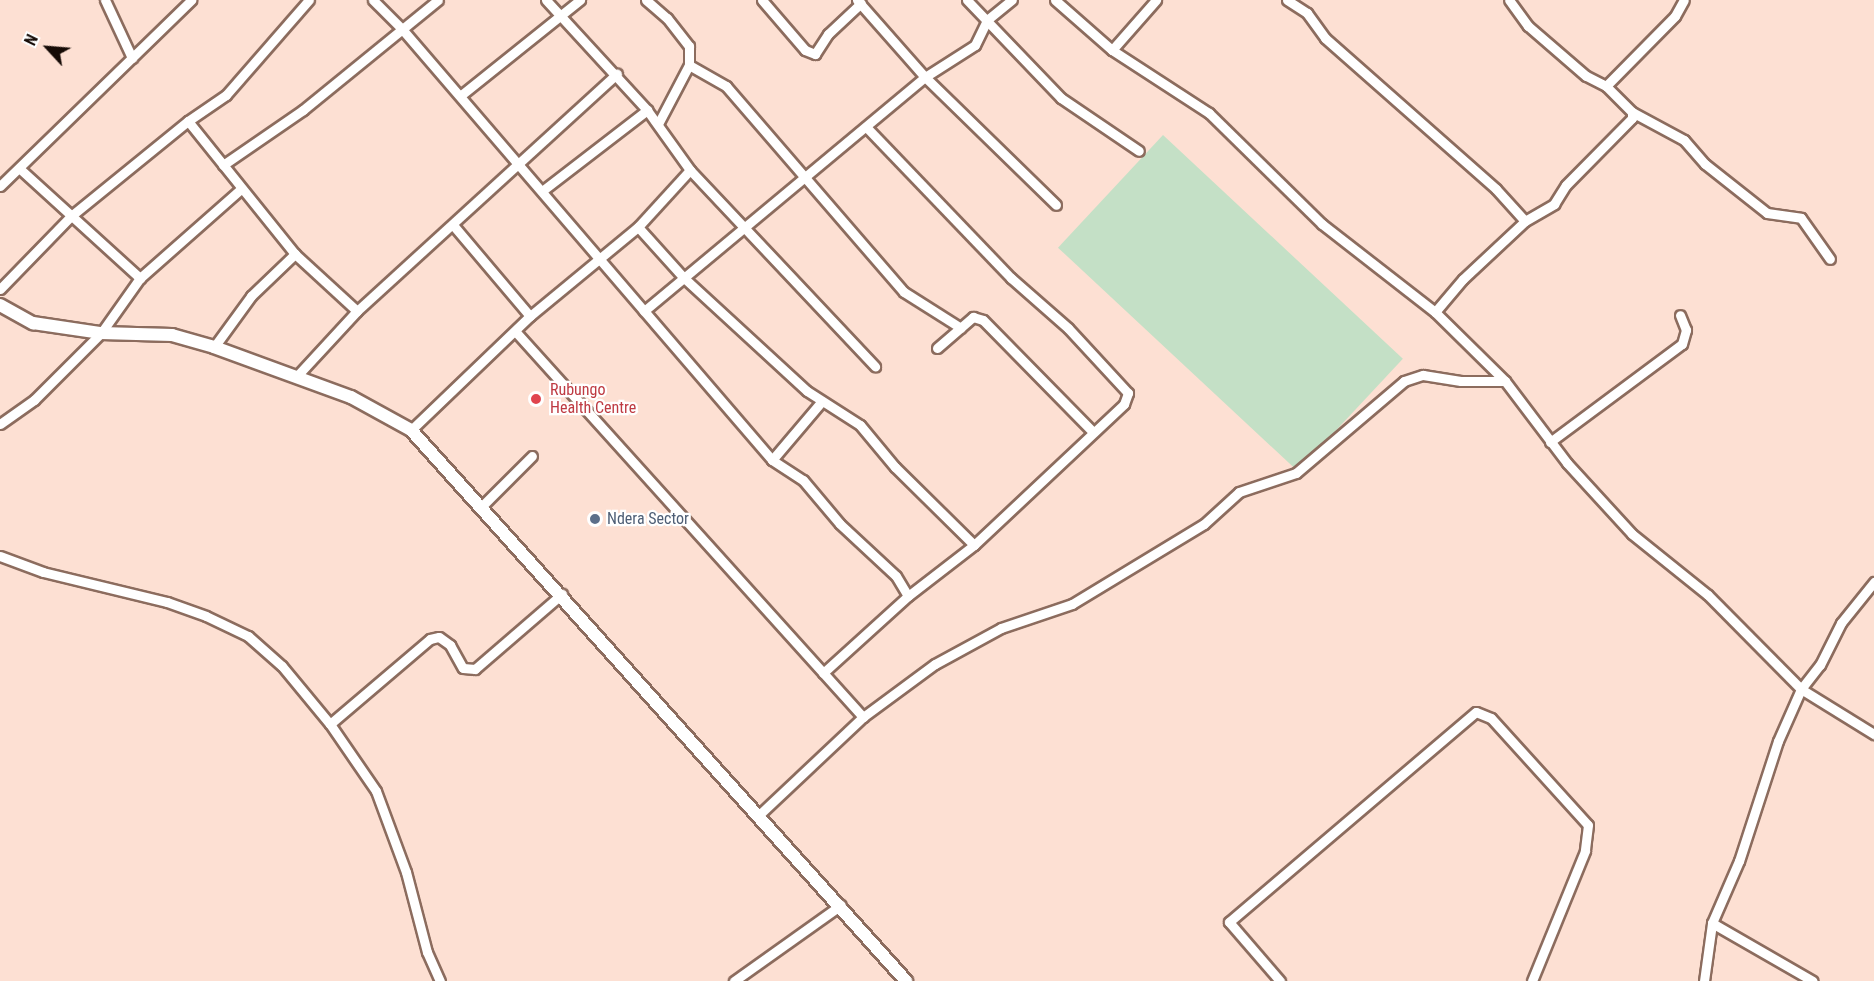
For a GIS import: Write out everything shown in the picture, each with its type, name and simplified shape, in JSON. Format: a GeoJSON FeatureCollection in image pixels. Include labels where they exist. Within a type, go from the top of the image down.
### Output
{"type":"FeatureCollection","features":[{"type":"Feature","properties":{"kind":"main road"},"geometry":{"type":"LineString","coordinates":[[0,305],[25,321],[101,333],[172,335],[214,347],[351,396],[411,430],[562,594],[841,905],[906,981]]}},
{"type":"Feature","properties":{"kind":"street"},"geometry":{"type":"LineString","coordinates":[[105,0],[132,58]]}},
{"type":"Feature","properties":{"kind":"street"},"geometry":{"type":"LineString","coordinates":[[0,289],[71,216],[241,81],[276,35],[309,0]]}},
{"type":"Feature","properties":{"kind":"street"},"geometry":{"type":"LineString","coordinates":[[372,0],[402,29],[772,460],[803,480],[840,524],[896,576],[908,596]]}},
{"type":"Feature","properties":{"kind":"street"},"geometry":{"type":"LineString","coordinates":[[223,165],[303,110],[438,0]]}},
{"type":"Feature","properties":{"kind":"street"},"geometry":{"type":"LineString","coordinates":[[546,0],[617,74],[658,124],[690,170],[875,366]]}},
{"type":"Feature","properties":{"kind":"street"},"geometry":{"type":"LineString","coordinates":[[460,96],[501,60],[562,17],[580,0]]}},
{"type":"Feature","properties":{"kind":"street"},"geometry":{"type":"LineString","coordinates":[[646,0],[667,18],[689,46],[689,65],[658,124]]}},
{"type":"Feature","properties":{"kind":"street"},"geometry":{"type":"LineString","coordinates":[[762,0],[805,50],[815,54],[828,34],[859,2],[925,77],[1056,205]]}},
{"type":"Feature","properties":{"kind":"street"},"geometry":{"type":"LineString","coordinates":[[967,0],[1061,98],[1139,151]]}},
{"type":"Feature","properties":{"kind":"street"},"geometry":{"type":"LineString","coordinates":[[644,311],[925,77],[975,45],[987,20],[1012,0]]}},
{"type":"Feature","properties":{"kind":"street"},"geometry":{"type":"LineString","coordinates":[[1055,0],[1112,50],[1209,113],[1322,224],[1434,312],[1505,381],[1550,442],[1632,534],[1708,595],[1801,688],[1874,734]]}},
{"type":"Feature","properties":{"kind":"street"},"geometry":{"type":"LineString","coordinates":[[1112,50],[1155,0]]}},
{"type":"Feature","properties":{"kind":"street"},"geometry":{"type":"LineString","coordinates":[[1287,0],[1307,14],[1325,38],[1496,189],[1525,221]]}},
{"type":"Feature","properties":{"kind":"street"},"geometry":{"type":"LineString","coordinates":[[1509,0],[1528,26],[1562,57],[1606,86],[1632,112],[1684,140],[1705,164],[1767,213],[1801,218],[1830,259]]}},
{"type":"Feature","properties":{"kind":"street"},"geometry":{"type":"LineString","coordinates":[[1606,86],[1675,16],[1684,0]]}},
{"type":"Feature","properties":{"kind":"street"},"geometry":{"type":"LineString","coordinates":[[0,186],[188,1]]}},
{"type":"Feature","properties":{"kind":"street"},"geometry":{"type":"LineString","coordinates":[[689,65],[726,86],[904,292],[961,328]]}},
{"type":"Feature","properties":{"kind":"street"},"geometry":{"type":"LineString","coordinates":[[296,377],[357,311],[617,74]]}},
{"type":"Feature","properties":{"kind":"street"},"geometry":{"type":"LineString","coordinates":[[542,191],[647,110]]}},
{"type":"Feature","properties":{"kind":"street"},"geometry":{"type":"LineString","coordinates":[[1434,312],[1462,279],[1525,221],[1554,204],[1566,185],[1629,123],[1632,112]]}},
{"type":"Feature","properties":{"kind":"street"},"geometry":{"type":"LineString","coordinates":[[188,121],[295,254],[357,311]]}},
{"type":"Feature","properties":{"kind":"street"},"geometry":{"type":"LineString","coordinates":[[823,673],[908,596],[974,545],[1124,404],[1128,393],[1068,328],[1011,278],[866,127]]}},
{"type":"Feature","properties":{"kind":"street"},"geometry":{"type":"LineString","coordinates":[[19,168],[140,278]]}},
{"type":"Feature","properties":{"kind":"street"},"geometry":{"type":"LineString","coordinates":[[411,430],[530,316],[638,227],[690,170]]}},
{"type":"Feature","properties":{"kind":"street"},"geometry":{"type":"LineString","coordinates":[[0,424],[34,400],[101,333],[140,278],[241,189]]}},
{"type":"Feature","properties":{"kind":"street"},"geometry":{"type":"LineString","coordinates":[[453,225],[530,316]]}},
{"type":"Feature","properties":{"kind":"street"},"geometry":{"type":"LineString","coordinates":[[638,227],[683,277],[822,401],[860,425],[895,467],[974,545]]}},
{"type":"Feature","properties":{"kind":"street"},"geometry":{"type":"LineString","coordinates":[[214,347],[251,296],[295,254]]}},
{"type":"Feature","properties":{"kind":"street"},"geometry":{"type":"LineString","coordinates":[[1550,442],[1683,344],[1686,330],[1680,315]]}},
{"type":"Feature","properties":{"kind":"street"},"geometry":{"type":"LineString","coordinates":[[937,348],[973,317],[983,320],[1093,432]]}},
{"type":"Feature","properties":{"kind":"street"},"geometry":{"type":"LineString","coordinates":[[515,331],[863,717]]}},
{"type":"Feature","properties":{"kind":"street"},"geometry":{"type":"LineString","coordinates":[[759,815],[863,717],[934,664],[991,633],[1072,604],[1152,559],[1204,524],[1239,492],[1296,473],[1404,381],[1423,375],[1470,382],[1505,381]]}},
{"type":"Feature","properties":{"kind":"street"},"geometry":{"type":"LineString","coordinates":[[772,460],[822,401]]}},
{"type":"Feature","properties":{"kind":"street"},"geometry":{"type":"LineString","coordinates":[[481,507],[532,456]]}},
{"type":"Feature","properties":{"kind":"street"},"geometry":{"type":"LineString","coordinates":[[0,555],[43,572],[166,602],[225,624],[248,636],[282,666],[330,724],[380,801],[406,872],[423,940],[440,981]]}},
{"type":"Feature","properties":{"kind":"street"},"geometry":{"type":"LineString","coordinates":[[1704,981],[1712,922],[1739,861],[1778,741],[1801,688],[1820,664],[1842,623],[1874,582]]}},
{"type":"Feature","properties":{"kind":"street"},"geometry":{"type":"LineString","coordinates":[[330,724],[430,639],[439,637],[450,645],[463,668],[475,669],[562,594]]}},
{"type":"Feature","properties":{"kind":"street"},"geometry":{"type":"LineString","coordinates":[[1280,981],[1229,922],[1476,712],[1491,718],[1588,825],[1586,850],[1532,981]]}},
{"type":"Feature","properties":{"kind":"street"},"geometry":{"type":"LineString","coordinates":[[734,981],[841,905]]}},
{"type":"Feature","properties":{"kind":"street"},"geometry":{"type":"LineString","coordinates":[[1712,922],[1813,981]]}},
{"type":"Feature","properties":{"kind":"green space"},"geometry":{"type":"Polygon","coordinates":[[[1163,135],[1403,359],[1298,471],[1058,248],[1163,135]]]}},
{"type":"Feature","properties":{"kind":"place","name":"Rubungo Health Centre"},"geometry":{"type":"Point","coordinates":[536,399]}},
{"type":"Feature","properties":{"kind":"place","name":"Ndera Sector"},"geometry":{"type":"Point","coordinates":[595,519]}}]}
